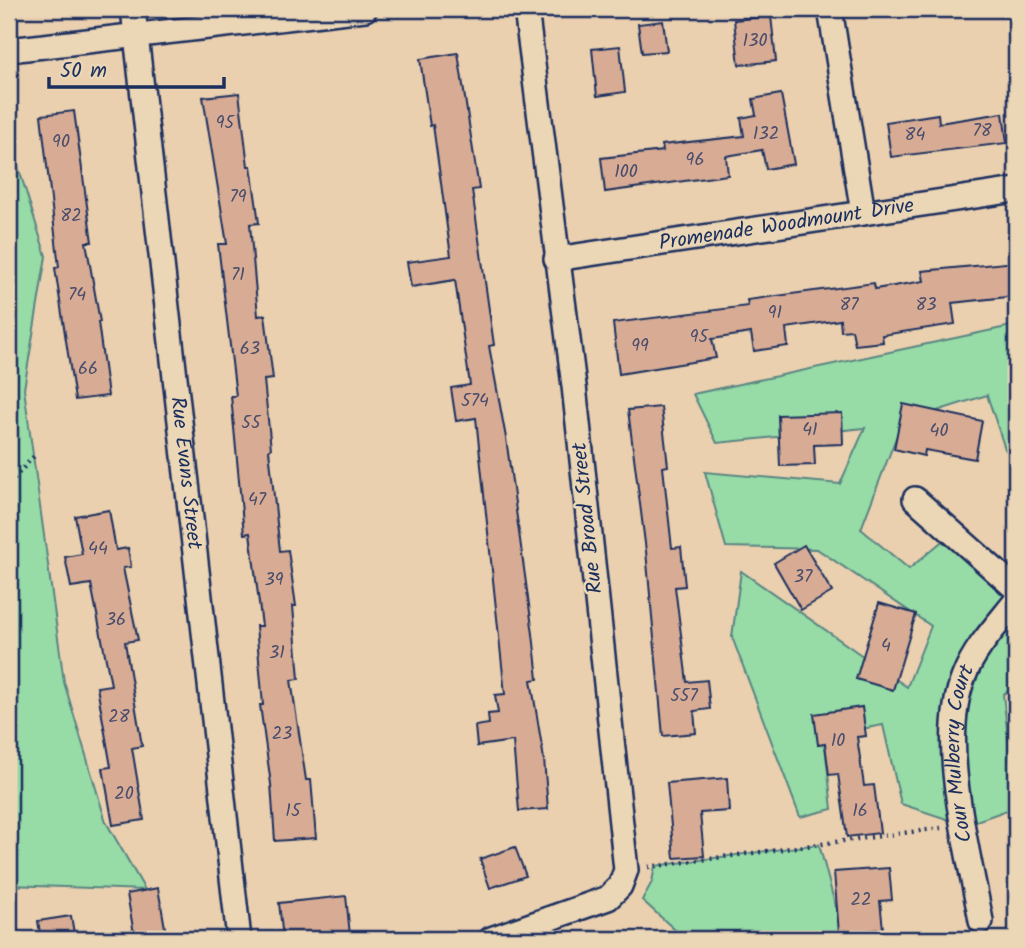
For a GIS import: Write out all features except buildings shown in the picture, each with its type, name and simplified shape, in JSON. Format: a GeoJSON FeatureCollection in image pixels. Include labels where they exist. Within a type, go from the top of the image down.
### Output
{"type":"FeatureCollection","features":[{"type":"Feature","properties":{"kind":"street","name":"Rue Evans Street"},"geometry":{"type":"LineString","coordinates":[[133,9],[239,939]]}},
{"type":"Feature","properties":{"kind":"street"},"geometry":{"type":"LineString","coordinates":[[9,50],[365,9]]}},
{"type":"Feature","properties":{"kind":"street","name":"Rue Broad Street"},"geometry":{"type":"LineString","coordinates":[[526,9],[574,386],[626,870]]}},
{"type":"Feature","properties":{"kind":"street"},"geometry":{"type":"LineString","coordinates":[[830,9],[863,213]]}},
{"type":"Feature","properties":{"kind":"street","name":"Promenade Woodmount Drive"},"geometry":{"type":"LineString","coordinates":[[556,260],[1016,190]]}},
{"type":"Feature","properties":{"kind":"street"},"geometry":{"type":"LineString","coordinates":[[915,499],[1016,589]]}},
{"type":"Feature","properties":{"kind":"street","name":"Cour Mulberry Court"},"geometry":{"type":"LineString","coordinates":[[981,921],[951,749],[953,711],[963,676],[978,648],[1016,601]]}},
{"type":"Feature","properties":{"kind":"street"},"geometry":{"type":"LineString","coordinates":[[491,939],[608,898],[620,886],[626,870]]}},
{"type":"Feature","properties":{"kind":"path"},"geometry":{"type":"LineString","coordinates":[[9,484],[34,456]]}},
{"type":"Feature","properties":{"kind":"path"},"geometry":{"type":"LineString","coordinates":[[626,870],[965,825]]}},
{"type":"Feature","properties":{"kind":"green space"},"geometry":{"type":"Polygon","coordinates":[[[13,150],[46,256],[24,389],[64,682],[106,822],[145,890],[9,885],[9,159],[13,150]]]}},
{"type":"Feature","properties":{"kind":"green space"},"geometry":{"type":"Polygon","coordinates":[[[1016,325],[1016,461],[1005,449],[987,395],[902,422],[861,529],[909,569],[953,532],[1016,589],[1016,687],[1003,694],[1016,807],[965,825],[901,804],[883,725],[824,736],[832,809],[800,817],[732,637],[741,571],[907,687],[931,626],[817,549],[726,547],[705,472],[840,484],[865,428],[717,443],[693,394],[1016,325]]]}},
{"type":"Feature","properties":{"kind":"green space"},"geometry":{"type":"Polygon","coordinates":[[[819,844],[844,939],[685,939],[642,900],[652,882],[655,866],[819,844]]]}}]}
